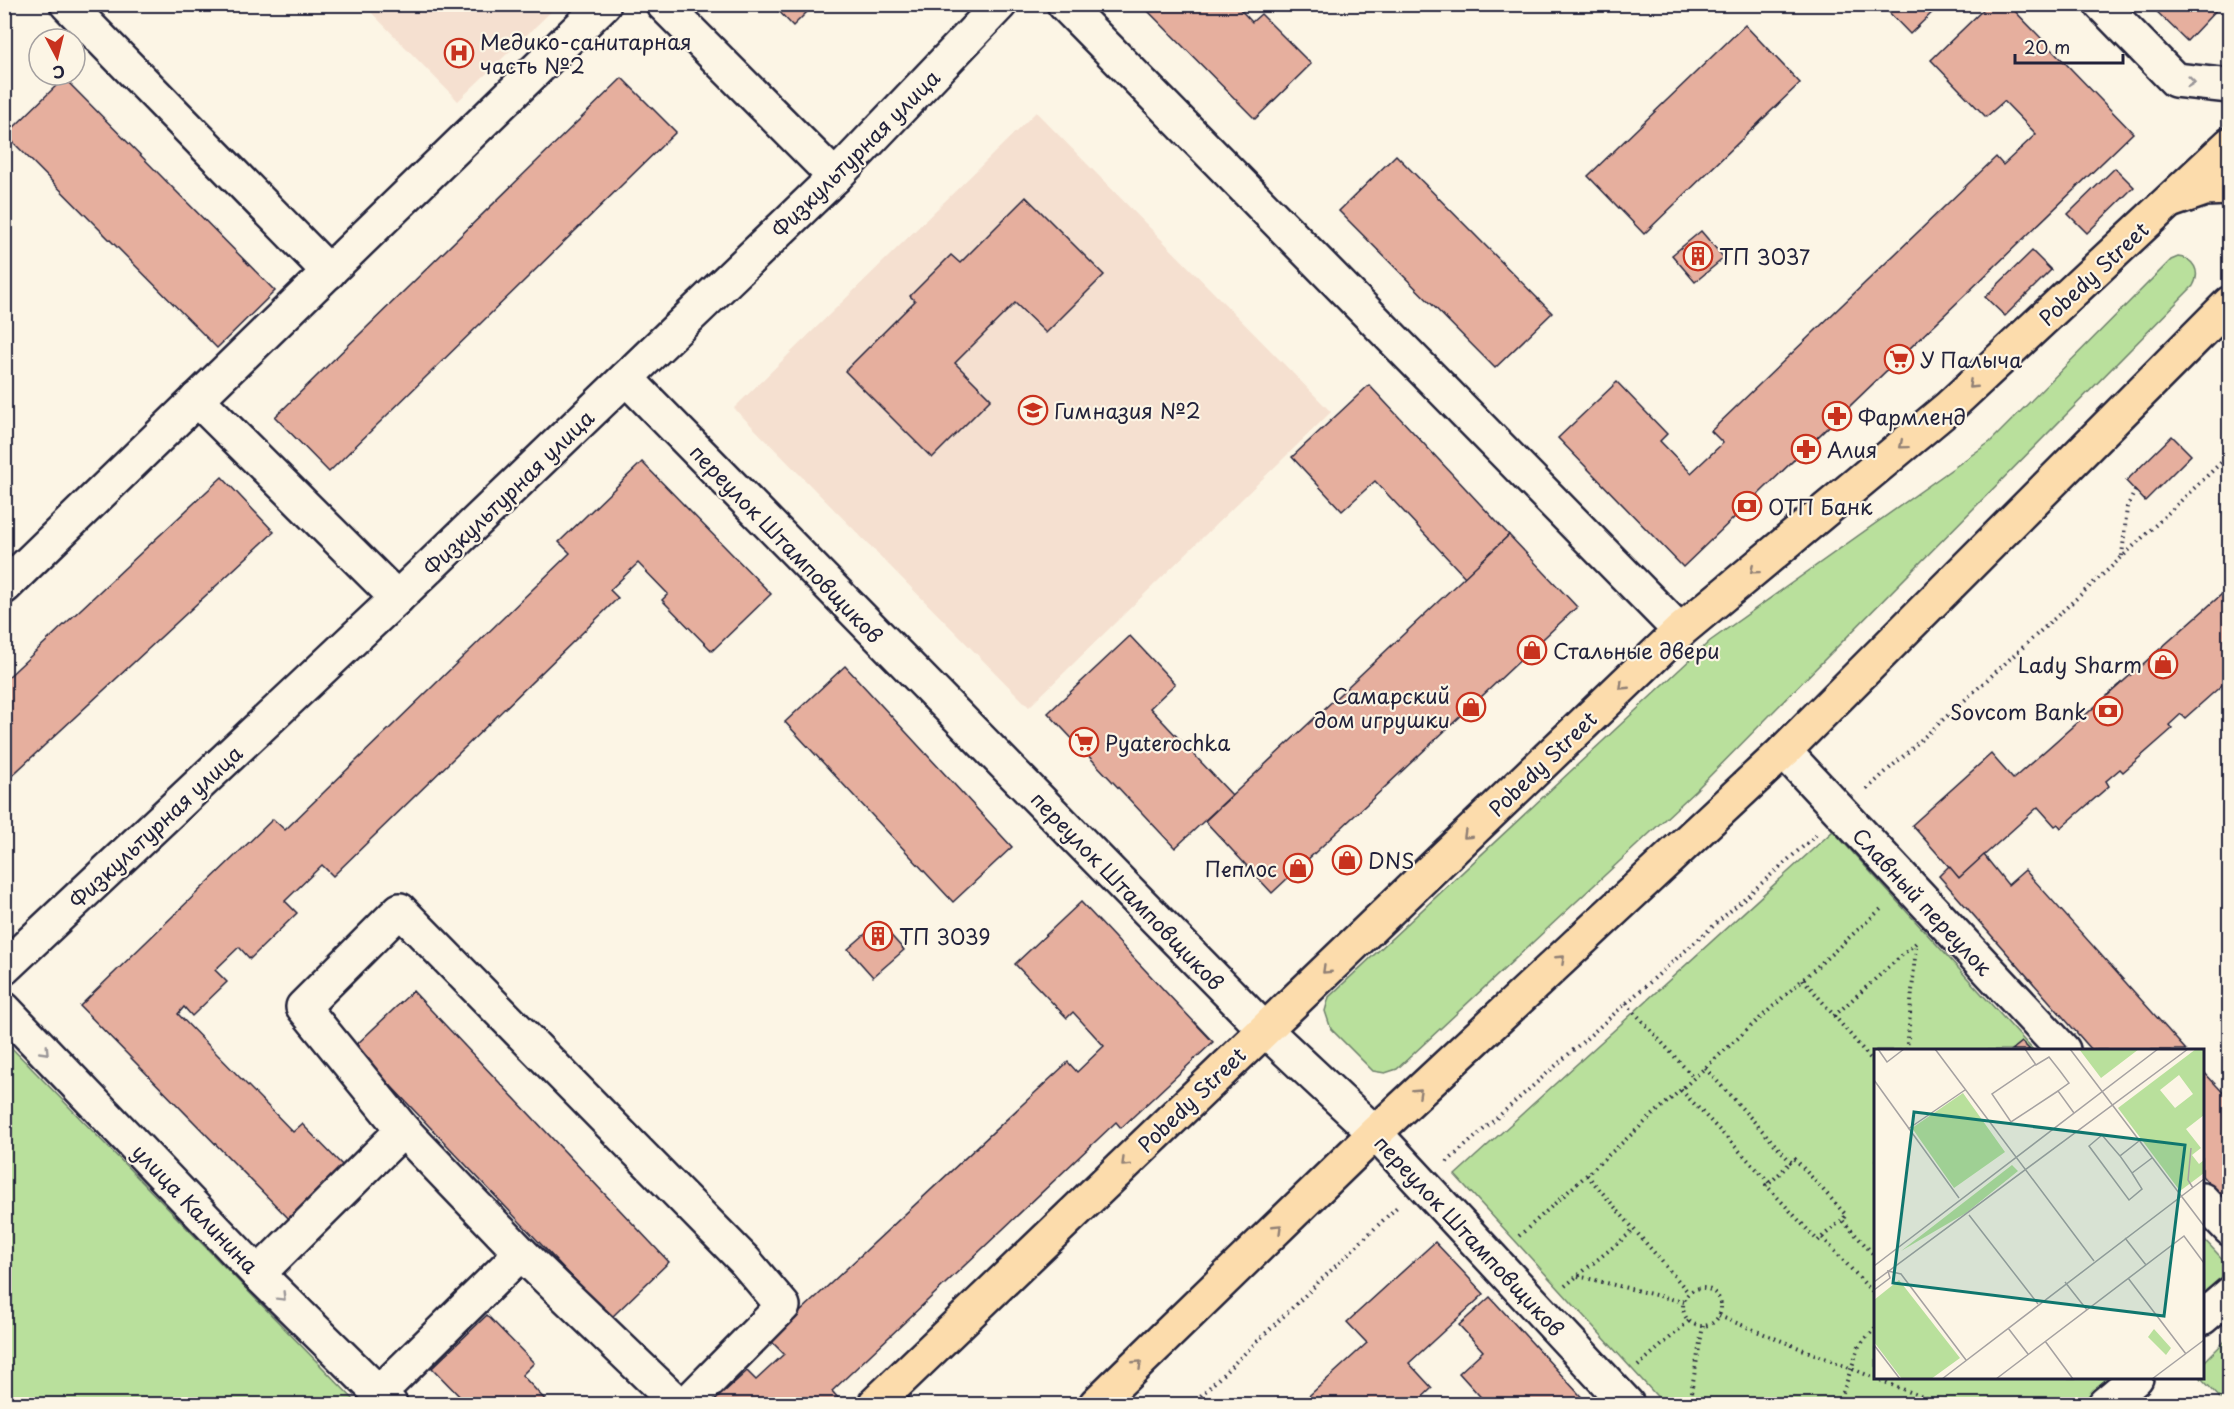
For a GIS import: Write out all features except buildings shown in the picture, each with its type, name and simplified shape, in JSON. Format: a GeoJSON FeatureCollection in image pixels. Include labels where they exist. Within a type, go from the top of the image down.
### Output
{"type":"FeatureCollection","features":[{"type":"Feature","properties":{"kind":"main road","name":"Pobedy Street"},"geometry":{"type":"LineString","coordinates":[[874,1404],[1680,631],[1948,408],[2229,144]]}},
{"type":"Feature","properties":{"kind":"main road"},"geometry":{"type":"LineString","coordinates":[[2168,202],[2205,189],[2229,188]]}},
{"type":"Feature","properties":{"kind":"main road"},"geometry":{"type":"LineString","coordinates":[[1096,1404],[1375,1133],[1784,751],[2229,303]]}},
{"type":"Feature","properties":{"kind":"street"},"geometry":{"type":"LineString","coordinates":[[67,4],[329,272]]}},
{"type":"Feature","properties":{"kind":"street"},"geometry":{"type":"LineString","coordinates":[[4,587],[604,4]]}},
{"type":"Feature","properties":{"kind":"street"},"geometry":{"type":"LineString","coordinates":[[663,4],[834,177]]}},
{"type":"Feature","properties":{"kind":"street","name":"Физкультурная улица"},"geometry":{"type":"LineString","coordinates":[[4,968],[397,598],[834,177],[1000,4]]}},
{"type":"Feature","properties":{"kind":"street"},"geometry":{"type":"LineString","coordinates":[[1064,4],[1680,631]]}},
{"type":"Feature","properties":{"kind":"street"},"geometry":{"type":"LineString","coordinates":[[2102,4],[2175,80],[2229,86]]}},
{"type":"Feature","properties":{"kind":"street","name":"переулок Штамповщиков"},"geometry":{"type":"LineString","coordinates":[[626,378],[1264,1029],[1375,1133],[1627,1404]]}},
{"type":"Feature","properties":{"kind":"street"},"geometry":{"type":"LineString","coordinates":[[198,399],[397,598]]}},
{"type":"Feature","properties":{"kind":"street","name":"Славный переулок"},"geometry":{"type":"LineString","coordinates":[[1784,751],[2062,1049]]}},
{"type":"Feature","properties":{"kind":"street"},"geometry":{"type":"LineString","coordinates":[[678,1404],[522,1253],[403,1131],[303,1007],[400,910],[735,1251],[783,1306],[686,1404]]}},
{"type":"Feature","properties":{"kind":"street","name":"улица Калинина"},"geometry":{"type":"LineString","coordinates":[[4,1009],[258,1274],[385,1399]]}},
{"type":"Feature","properties":{"kind":"street"},"geometry":{"type":"LineString","coordinates":[[258,1274],[403,1131]]}},
{"type":"Feature","properties":{"kind":"street"},"geometry":{"type":"LineString","coordinates":[[2204,1202],[2229,1229]]}},
{"type":"Feature","properties":{"kind":"street"},"geometry":{"type":"LineString","coordinates":[[385,1399],[522,1253]]}},
{"type":"Feature","properties":{"kind":"street"},"geometry":{"type":"LineString","coordinates":[[2204,1316],[2229,1294]]}},
{"type":"Feature","properties":{"kind":"street"},"geometry":{"type":"LineString","coordinates":[[2105,1404],[2134,1379]]}},
{"type":"Feature","properties":{"kind":"path"},"geometry":{"type":"LineString","coordinates":[[1192,1404],[1422,1184],[1841,812],[2122,557],[2229,454]]}},
{"type":"Feature","properties":{"kind":"path"},"geometry":{"type":"LineString","coordinates":[[2122,557],[2127,507],[2135,491]]}},
{"type":"Feature","properties":{"kind":"path"},"geometry":{"type":"LineString","coordinates":[[1519,1236],[1890,902]]}},
{"type":"Feature","properties":{"kind":"path"},"geometry":{"type":"LineString","coordinates":[[1834,1016],[1918,941],[1907,1049]]}},
{"type":"Feature","properties":{"kind":"path"},"geometry":{"type":"LineString","coordinates":[[1803,979],[1874,1064]]}},
{"type":"Feature","properties":{"kind":"path"},"geometry":{"type":"LineString","coordinates":[[1626,1003],[1694,1078]]}},
{"type":"Feature","properties":{"kind":"path"},"geometry":{"type":"LineString","coordinates":[[1705,1068],[1791,1162]]}},
{"type":"Feature","properties":{"kind":"path"},"geometry":{"type":"LineString","coordinates":[[1681,1090],[1770,1183]]}},
{"type":"Feature","properties":{"kind":"path"},"geometry":{"type":"LineString","coordinates":[[1795,1159],[1846,1215],[1818,1241],[1766,1185],[1791,1162],[1795,1159]]}},
{"type":"Feature","properties":{"kind":"path"},"geometry":{"type":"LineString","coordinates":[[1587,1175],[1689,1293]]}},
{"type":"Feature","properties":{"kind":"path"},"geometry":{"type":"LineString","coordinates":[[1842,1220],[1874,1256]]}},
{"type":"Feature","properties":{"kind":"path"},"geometry":{"type":"LineString","coordinates":[[1565,1287],[1634,1230]]}},
{"type":"Feature","properties":{"kind":"path"},"geometry":{"type":"LineString","coordinates":[[1822,1237],[1874,1295]]}},
{"type":"Feature","properties":{"kind":"path"},"geometry":{"type":"LineString","coordinates":[[1578,1276],[1684,1302]]}},
{"type":"Feature","properties":{"kind":"path"},"geometry":{"type":"LineString","coordinates":[[1700,1288],[1716,1294],[1721,1306],[1719,1316],[1713,1323],[1703,1326],[1689,1321],[1683,1309],[1684,1302],[1689,1293],[1700,1288]]}},
{"type":"Feature","properties":{"kind":"path"},"geometry":{"type":"LineString","coordinates":[[1719,1316],[1874,1378]]}},
{"type":"Feature","properties":{"kind":"path"},"geometry":{"type":"LineString","coordinates":[[1636,1368],[1689,1321]]}},
{"type":"Feature","properties":{"kind":"path"},"geometry":{"type":"LineString","coordinates":[[1689,1404],[1703,1326]]}},
{"type":"Feature","properties":{"kind":"path"},"geometry":{"type":"LineString","coordinates":[[1839,1404],[1859,1346],[1874,1328]]}},
{"type":"Feature","properties":{"kind":"path"},"geometry":{"type":"LineString","coordinates":[[1876,1379],[1935,1402]]}},
{"type":"Feature","properties":{"kind":"shaded area","name":"Медико-санитарная часть №2"},"geometry":{"type":"Polygon","coordinates":[[[364,5],[558,5],[458,101],[364,5]]]}},
{"type":"Feature","properties":{"kind":"shaded area","name":"Гимназия №2"},"geometry":{"type":"Polygon","coordinates":[[[1036,112],[1331,412],[1029,707],[734,408],[1036,112]]]}},
{"type":"Feature","properties":{"kind":"green space"},"geometry":{"type":"Polygon","coordinates":[[[2178,257],[2192,263],[2196,271],[2193,286],[1695,791],[1397,1069],[1385,1073],[1373,1071],[1331,1029],[1325,1011],[1329,997],[1710,641],[1990,442],[2171,260],[2178,257]]]}},
{"type":"Feature","properties":{"kind":"green space"},"geometry":{"type":"Polygon","coordinates":[[[1833,831],[2032,1049],[1874,1049],[1874,1379],[2115,1379],[2086,1404],[1664,1404],[1455,1175],[1833,831]]]}},
{"type":"Feature","properties":{"kind":"green space"},"geometry":{"type":"Polygon","coordinates":[[[4,1040],[358,1404],[5,1404],[4,1040]]]}},
{"type":"Feature","properties":{"kind":"green space"},"geometry":{"type":"Polygon","coordinates":[[[2204,1239],[2230,1267],[2229,1275],[2204,1298],[2204,1239]]]}},
{"type":"Feature","properties":{"kind":"green space"},"geometry":{"type":"Polygon","coordinates":[[[2229,1337],[2229,1391],[2221,1399],[2202,1379],[2204,1379],[2204,1362],[2229,1337]]]}},
{"type":"Feature","properties":{"kind":"place","name":"Медико-санитарная часть №2"},"geometry":{"type":"Point","coordinates":[459,53]}},
{"type":"Feature","properties":{"kind":"place","name":"ТП 3037"},"geometry":{"type":"Point","coordinates":[1698,256]}},
{"type":"Feature","properties":{"kind":"place","name":"У Палыча"},"geometry":{"type":"Point","coordinates":[1899,359]}},
{"type":"Feature","properties":{"kind":"place","name":"Гимназия №2"},"geometry":{"type":"Point","coordinates":[1033,410]}},
{"type":"Feature","properties":{"kind":"place","name":"Фармленд"},"geometry":{"type":"Point","coordinates":[1837,416]}},
{"type":"Feature","properties":{"kind":"place","name":"Алия"},"geometry":{"type":"Point","coordinates":[1806,449]}},
{"type":"Feature","properties":{"kind":"place","name":"ОТП Банк"},"geometry":{"type":"Point","coordinates":[1747,506]}},
{"type":"Feature","properties":{"kind":"place","name":"Стальные двери"},"geometry":{"type":"Point","coordinates":[1532,650]}},
{"type":"Feature","properties":{"kind":"place","name":"Lady Sharm"},"geometry":{"type":"Point","coordinates":[2163,664]}},
{"type":"Feature","properties":{"kind":"place","name":"Самарский дом игрушки"},"geometry":{"type":"Point","coordinates":[1471,707]}},
{"type":"Feature","properties":{"kind":"place","name":"Sovcom Bank"},"geometry":{"type":"Point","coordinates":[2108,711]}},
{"type":"Feature","properties":{"kind":"place","name":"Pyaterochka"},"geometry":{"type":"Point","coordinates":[1084,742]}},
{"type":"Feature","properties":{"kind":"place","name":"DNS"},"geometry":{"type":"Point","coordinates":[1347,860]}},
{"type":"Feature","properties":{"kind":"place","name":"Пеплос"},"geometry":{"type":"Point","coordinates":[1298,868]}},
{"type":"Feature","properties":{"kind":"place","name":"ТП 3039"},"geometry":{"type":"Point","coordinates":[878,936]}}]}
